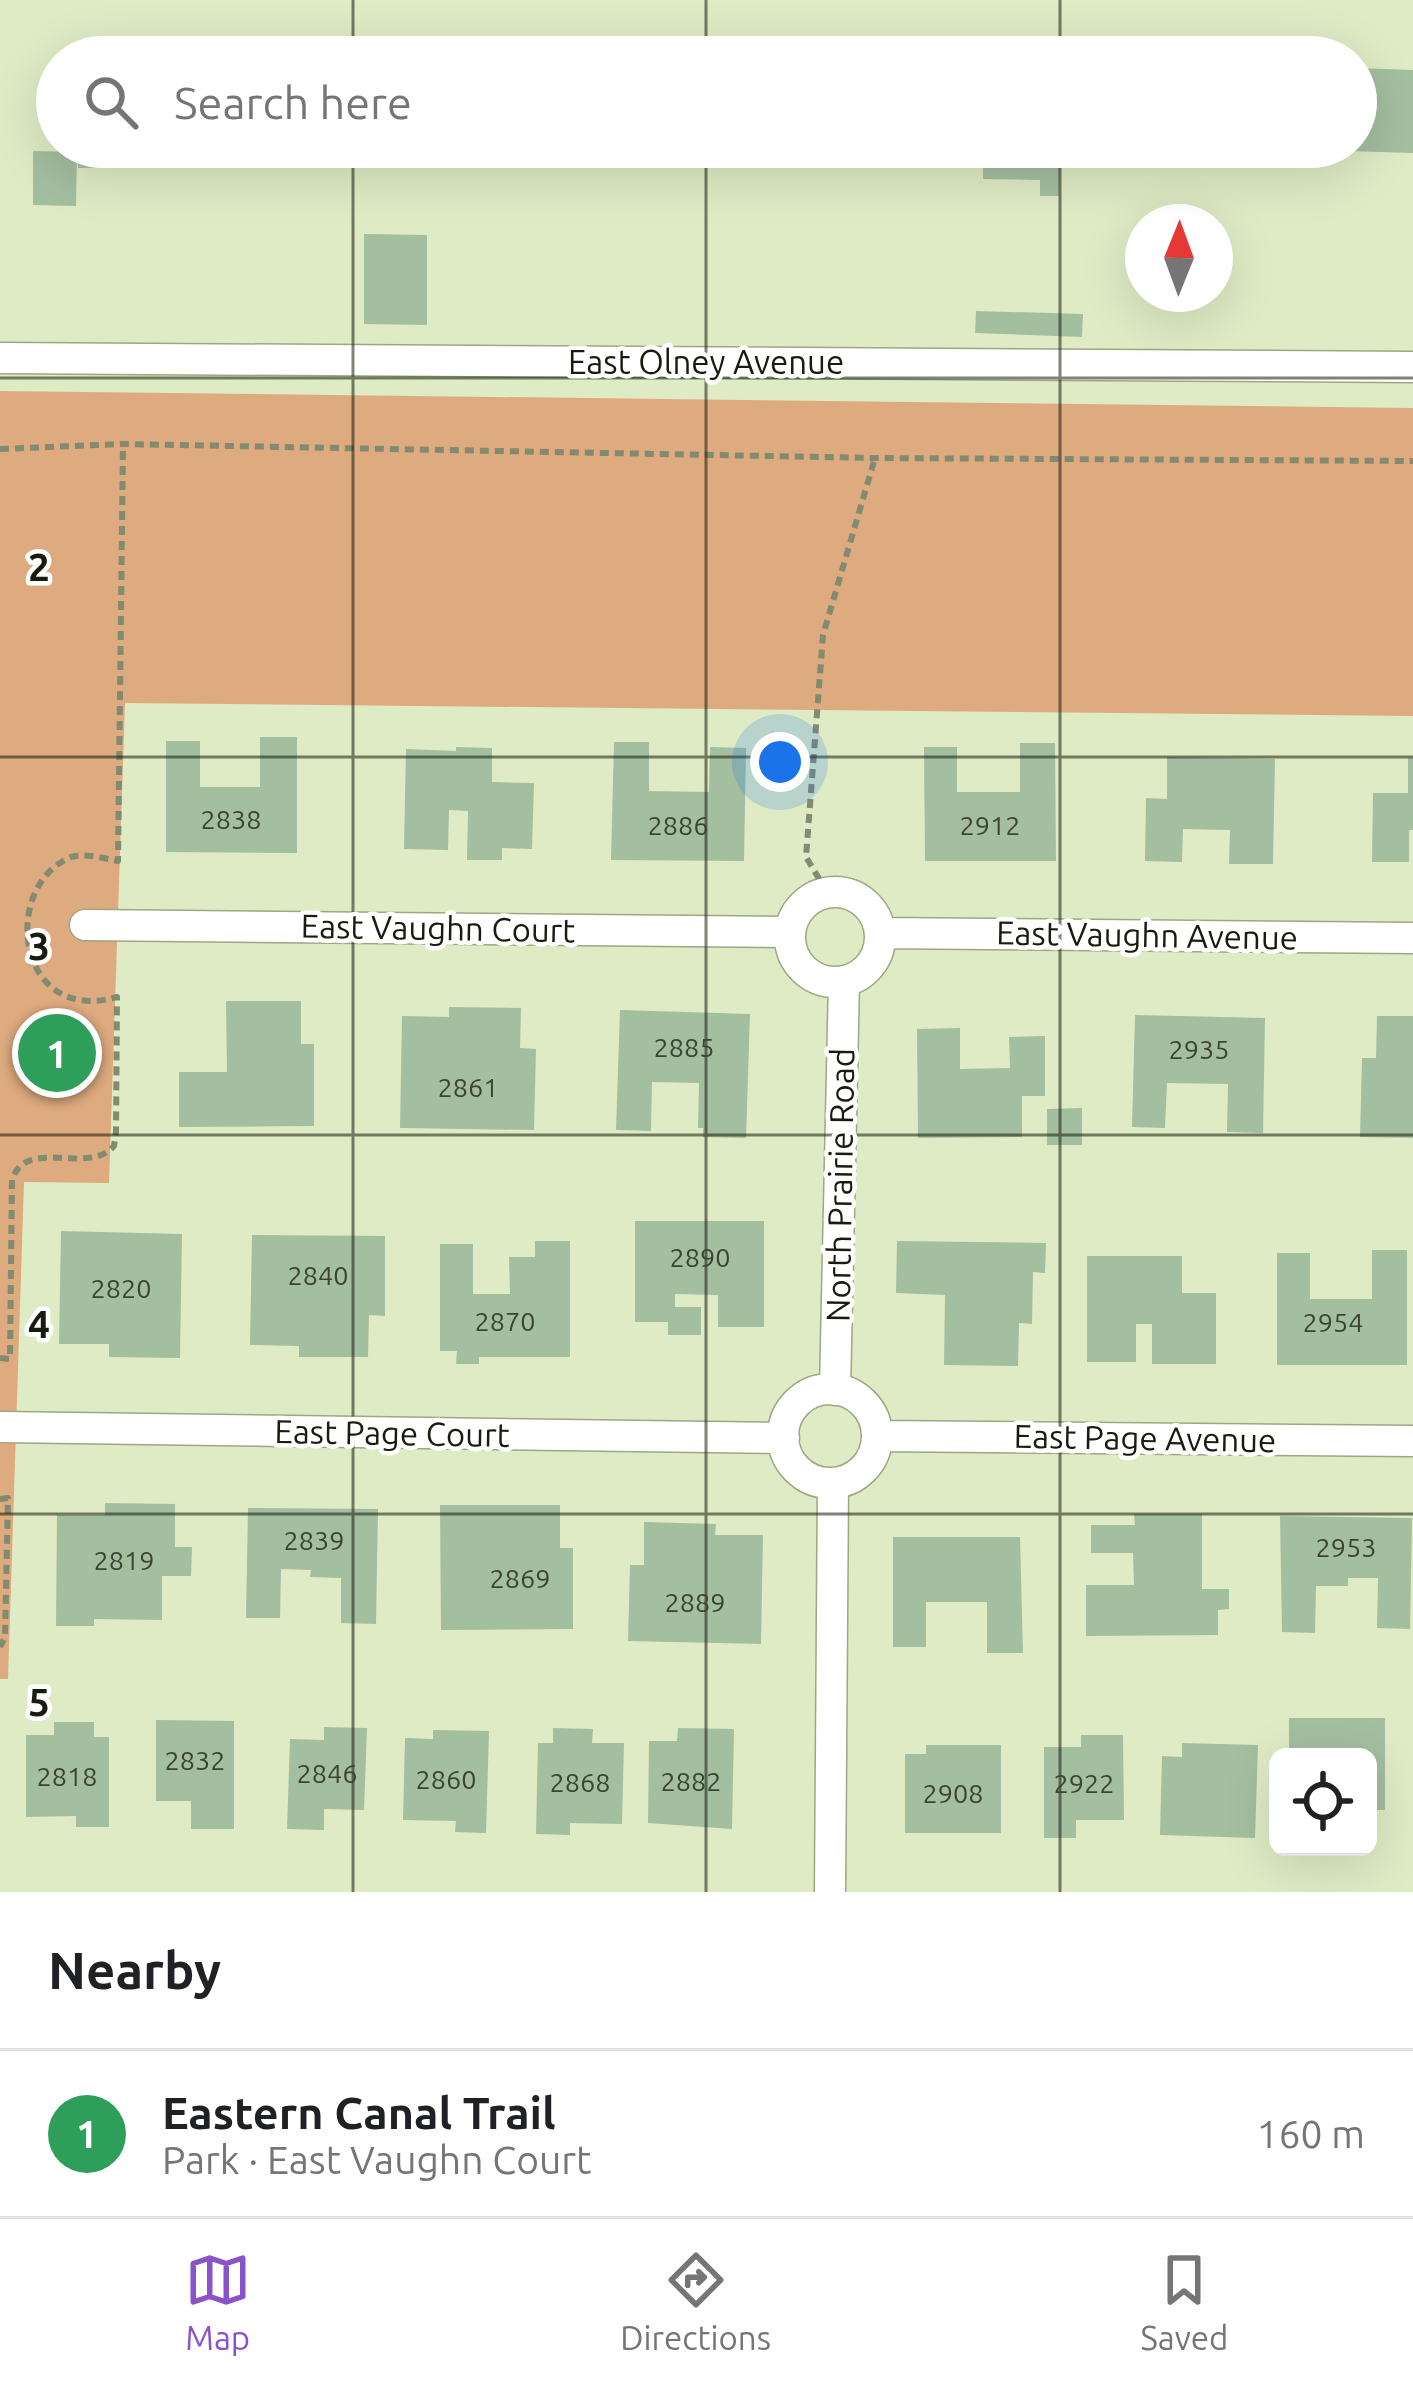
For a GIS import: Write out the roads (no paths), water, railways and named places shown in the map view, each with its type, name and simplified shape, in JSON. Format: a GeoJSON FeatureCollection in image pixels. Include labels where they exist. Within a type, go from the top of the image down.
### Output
{"type":"FeatureCollection","features":[{"type":"Feature","properties":{"kind":"street","name":"East Olney Avenue"},"geometry":{"type":"LineString","coordinates":[[0,358],[1413,367]]}},
{"type":"Feature","properties":{"kind":"street"},"geometry":{"type":"LineString","coordinates":[[827,892],[842,892],[868,905],[881,933],[872,964],[844,981],[830,982],[805,970],[791,946],[790,932],[802,906],[827,892]]}},
{"type":"Feature","properties":{"kind":"street","name":"East Vaughn Court"},"geometry":{"type":"LineString","coordinates":[[86,925],[790,932]]}},
{"type":"Feature","properties":{"kind":"street","name":"East Vaughn Avenue"},"geometry":{"type":"LineString","coordinates":[[881,933],[1413,938]]}},
{"type":"Feature","properties":{"kind":"street","name":"North Prairie Road"},"geometry":{"type":"LineString","coordinates":[[835,1390],[844,981]]}},
{"type":"Feature","properties":{"kind":"street"},"geometry":{"type":"LineString","coordinates":[[835,1390],[860,1400],[875,1422],[877,1436],[869,1463],[848,1480],[833,1483],[805,1476],[794,1466],[784,1425],[809,1394],[835,1390]]}},
{"type":"Feature","properties":{"kind":"street","name":"East Page Court"},"geometry":{"type":"LineString","coordinates":[[0,1427],[784,1438]]}},
{"type":"Feature","properties":{"kind":"street","name":"East Page Avenue"},"geometry":{"type":"LineString","coordinates":[[877,1436],[1413,1441]]}},
{"type":"Feature","properties":{"kind":"street"},"geometry":{"type":"LineString","coordinates":[[830,1892],[833,1483]]}},
{"type":"Feature","properties":{"kind":"place","name":"Eastern Canal Trail"},"geometry":{"type":"Point","coordinates":[57,1053]}}]}
